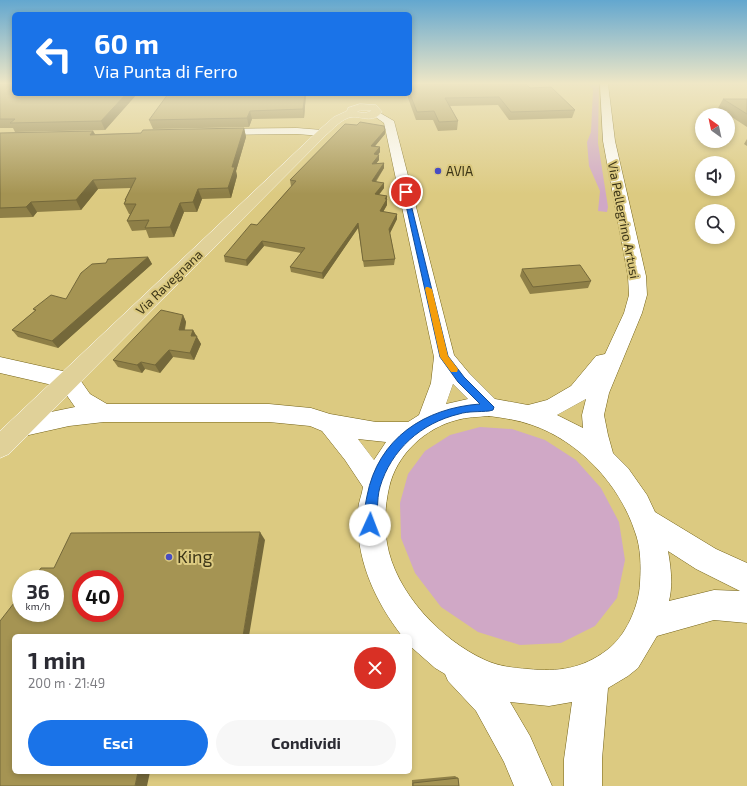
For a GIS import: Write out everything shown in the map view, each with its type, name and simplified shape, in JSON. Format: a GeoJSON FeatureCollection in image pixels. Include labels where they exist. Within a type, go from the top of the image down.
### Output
{"type":"FeatureCollection","features":[{"type":"Feature","properties":{"kind":"main road","name":"Via Ravegnana"},"geometry":{"type":"LineString","coordinates":[[0,447],[322,133],[344,121]]}},
{"type":"Feature","properties":{"kind":"street"},"geometry":{"type":"LineString","coordinates":[[388,121],[444,357],[442,382],[420,426],[394,448],[383,466],[376,484],[371,506],[370,525],[373,547],[380,571],[392,598],[417,630],[451,660],[488,699],[517,749],[533,786]]}},
{"type":"Feature","properties":{"kind":"street","name":"Via Pellegrino Artusi"},"geometry":{"type":"LineString","coordinates":[[608,122],[609,141],[637,282],[638,295],[634,313],[621,338]]}},
{"type":"Feature","properties":{"kind":"street"},"geometry":{"type":"LineString","coordinates":[[203,133],[297,131],[322,133]]}},
{"type":"Feature","properties":{"kind":"street"},"geometry":{"type":"LineString","coordinates":[[529,414],[553,406],[579,392],[621,338]]}},
{"type":"Feature","properties":{"kind":"street"},"geometry":{"type":"LineString","coordinates":[[602,456],[596,434],[593,414],[598,393],[621,338]]}},
{"type":"Feature","properties":{"kind":"street"},"geometry":{"type":"LineString","coordinates":[[444,357],[461,379],[489,407]]}},
{"type":"Feature","properties":{"kind":"street"},"geometry":{"type":"LineString","coordinates":[[0,365],[68,380],[82,400],[104,413]]}},
{"type":"Feature","properties":{"kind":"street"},"geometry":{"type":"LineString","coordinates":[[20,427],[69,417],[104,413],[269,413],[311,417],[330,424],[376,432],[420,426],[460,410],[489,407],[508,409],[529,414],[551,422],[570,432],[602,456],[622,479],[636,499],[647,522],[654,545],[657,572],[656,595],[649,622],[625,657],[592,679],[553,688],[510,685],[481,676],[451,660]]}},
{"type":"Feature","properties":{"kind":"street"},"geometry":{"type":"LineString","coordinates":[[330,424],[354,452],[376,484]]}},
{"type":"Feature","properties":{"kind":"street"},"geometry":{"type":"LineString","coordinates":[[647,522],[706,560],[747,579]]}},
{"type":"Feature","properties":{"kind":"street"},"geometry":{"type":"LineString","coordinates":[[649,622],[714,605],[747,607]]}},
{"type":"Feature","properties":{"kind":"street"},"geometry":{"type":"LineString","coordinates":[[583,786],[592,679]]}},
{"type":"Feature","properties":{"kind":"shaded area"},"geometry":{"type":"Polygon","coordinates":[[[592,121],[598,121],[598,143],[608,207],[607,212],[598,211],[600,191],[589,166],[587,142],[591,132],[592,121]]]}},
{"type":"Feature","properties":{"kind":"shaded area"},"geometry":{"type":"Polygon","coordinates":[[[480,427],[512,429],[545,440],[576,460],[601,488],[619,522],[625,560],[617,598],[595,626],[561,643],[520,645],[478,632],[441,607],[415,573],[401,538],[400,503],[408,474],[425,451],[450,435],[480,427]]]}},
{"type":"Feature","properties":{"kind":"building"},"geometry":{"type":"Polygon","coordinates":[[[13,121],[101,121],[101,121],[10,123],[13,121]]]}},
{"type":"Feature","properties":{"kind":"building"},"geometry":{"type":"Polygon","coordinates":[[[438,121],[458,121],[439,122],[438,121]]]}},
{"type":"Feature","properties":{"kind":"building"},"geometry":{"type":"Polygon","coordinates":[[[360,122],[384,126],[385,130],[371,146],[380,147],[374,154],[379,155],[372,164],[384,163],[372,181],[384,183],[375,194],[387,196],[385,199],[387,199],[380,211],[397,214],[389,229],[395,259],[363,261],[358,223],[322,273],[290,267],[305,248],[262,241],[246,260],[224,256],[251,224],[257,225],[296,181],[290,180],[345,124],[357,125],[360,122]]]}},
{"type":"Feature","properties":{"kind":"building"},"geometry":{"type":"Polygon","coordinates":[[[244,128],[232,167],[235,167],[228,188],[198,189],[193,202],[180,203],[170,227],[145,228],[149,220],[127,221],[136,204],[124,204],[136,178],[93,180],[76,200],[31,202],[26,207],[0,208],[0,133],[93,131],[90,135],[141,133],[143,130],[244,128]]]}},
{"type":"Feature","properties":{"kind":"building"},"geometry":{"type":"Polygon","coordinates":[[[148,257],[52,341],[12,330],[36,310],[33,309],[51,295],[66,299],[81,273],[92,264],[106,263],[108,259],[148,257]]]}},
{"type":"Feature","properties":{"kind":"building"},"geometry":{"type":"Polygon","coordinates":[[[580,265],[591,281],[533,287],[522,269],[580,265]]]}},
{"type":"Feature","properties":{"kind":"building"},"geometry":{"type":"Polygon","coordinates":[[[161,310],[183,315],[179,330],[193,330],[191,336],[197,336],[190,353],[169,350],[155,365],[141,362],[137,365],[113,360],[161,310]]]}},
{"type":"Feature","properties":{"kind":"building"},"geometry":{"type":"Polygon","coordinates":[[[260,532],[243,634],[12,634],[12,774],[138,774],[135,786],[0,786],[0,621],[12,606],[12,622],[64,622],[64,570],[40,570],[41,568],[54,568],[71,533],[260,532]]]}},
{"type":"Feature","properties":{"kind":"building"},"geometry":{"type":"Polygon","coordinates":[[[458,778],[459,786],[413,786],[413,783],[458,778]]]}},
{"type":"Feature","properties":{"kind":"slow traffic"},"geometry":{"type":"LineString","coordinates":[[428,289],[444,357],[454,369]]}},
{"type":"Feature","properties":{"kind":"place","name":"AVIA"},"geometry":{"type":"Point","coordinates":[438,171]}},
{"type":"Feature","properties":{"kind":"place","name":"King"},"geometry":{"type":"Point","coordinates":[169,557]}},
{"type":"Feature","properties":{"kind":"route"},"geometry":{"type":"LineString","coordinates":[[370,525],[374,488],[383,466],[394,448],[407,435],[429,420],[460,410],[489,407],[461,379],[444,357],[406,192]]}}]}
